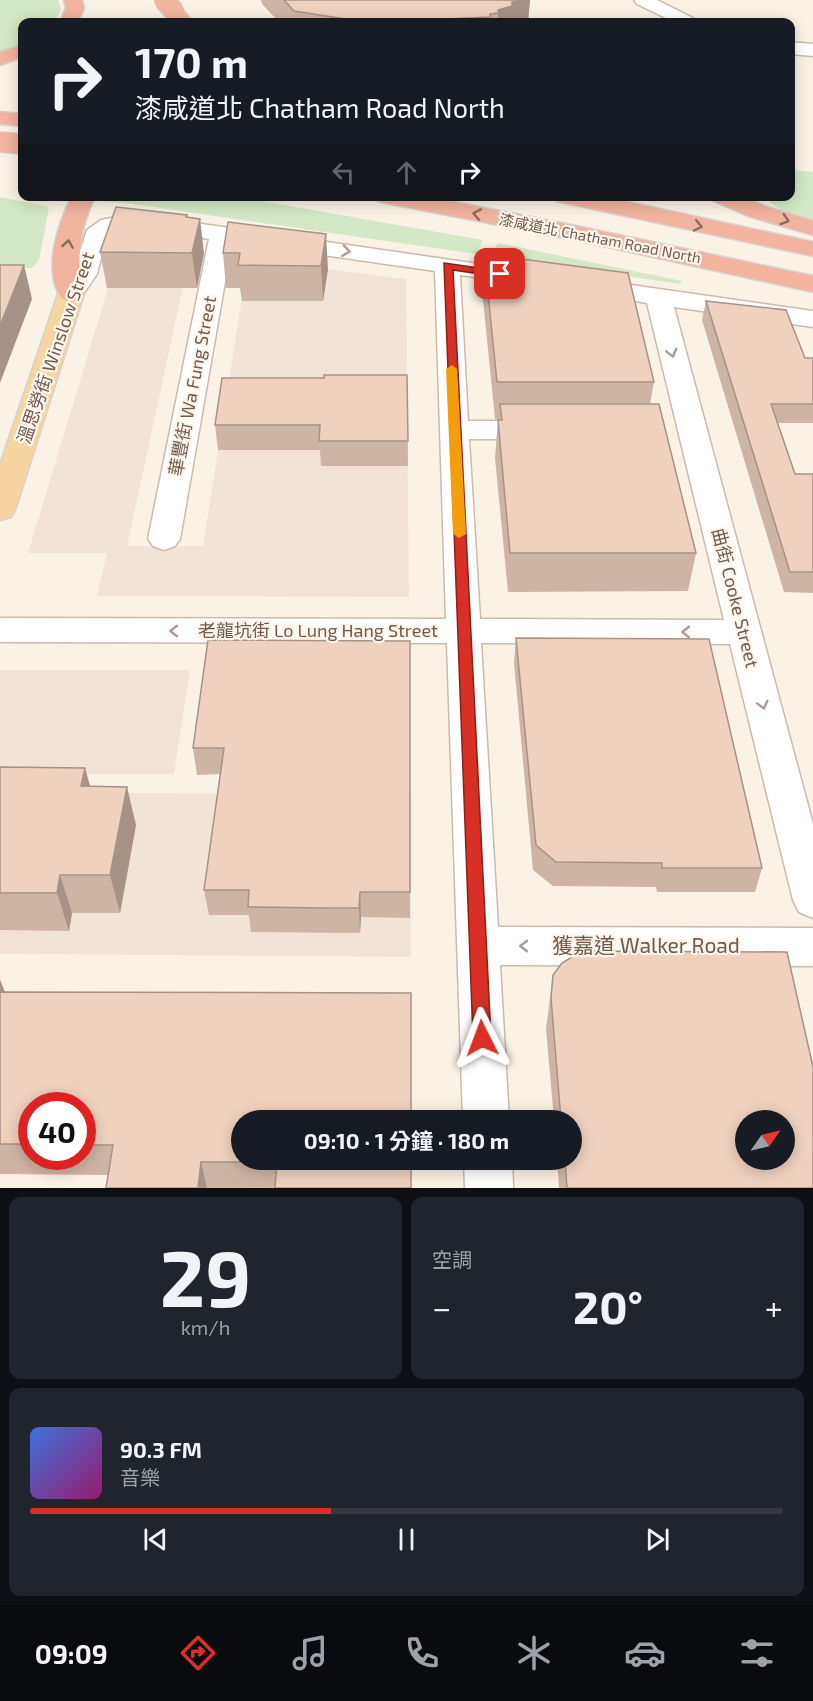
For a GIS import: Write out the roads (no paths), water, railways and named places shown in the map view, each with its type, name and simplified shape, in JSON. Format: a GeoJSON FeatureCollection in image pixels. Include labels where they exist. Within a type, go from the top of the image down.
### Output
{"type":"FeatureCollection","features":[{"type":"Feature","properties":{"kind":"highway"},"geometry":{"type":"LineString","coordinates":[[71,18],[75,8],[73,0]]}},
{"type":"Feature","properties":{"kind":"highway"},"geometry":{"type":"LineString","coordinates":[[0,59],[18,52]]}},
{"type":"Feature","properties":{"kind":"highway"},"geometry":{"type":"LineString","coordinates":[[0,118],[18,120]]}},
{"type":"Feature","properties":{"kind":"highway"},"geometry":{"type":"LineString","coordinates":[[0,142],[18,144]]}},
{"type":"Feature","properties":{"kind":"highway"},"geometry":{"type":"LineString","coordinates":[[71,294],[66,278],[66,252],[74,219],[82,201]]}},
{"type":"Feature","properties":{"kind":"highway","name":"漆咸道北 Chatham Road North"},"geometry":{"type":"LineString","coordinates":[[412,201],[586,235],[813,284]]}},
{"type":"Feature","properties":{"kind":"highway","name":"漆咸道北 Chatham Road North"},"geometry":{"type":"LineString","coordinates":[[588,201],[813,249]]}},
{"type":"Feature","properties":{"kind":"highway"},"geometry":{"type":"LineString","coordinates":[[733,201],[756,211],[813,228]]}},
{"type":"Feature","properties":{"kind":"main road","name":"溫思勞街 Winslow Street"},"geometry":{"type":"LineString","coordinates":[[0,510],[71,294]]}},
{"type":"Feature","properties":{"kind":"street"},"geometry":{"type":"LineString","coordinates":[[643,0],[679,18]]}},
{"type":"Feature","properties":{"kind":"street"},"geometry":{"type":"LineString","coordinates":[[795,48],[813,50]]}},
{"type":"Feature","properties":{"kind":"street","name":"溫思勞街 Winslow Street"},"geometry":{"type":"LineString","coordinates":[[71,294],[85,274],[93,241],[100,229],[120,222],[143,222],[222,233]]}},
{"type":"Feature","properties":{"kind":"street"},"geometry":{"type":"LineString","coordinates":[[222,233],[813,319]]}},
{"type":"Feature","properties":{"kind":"street","name":"華豐街 Wa Fung Street"},"geometry":{"type":"LineString","coordinates":[[164,539],[222,233]]}},
{"type":"Feature","properties":{"kind":"street"},"geometry":{"type":"LineString","coordinates":[[447,266],[486,1110]]}},
{"type":"Feature","properties":{"kind":"street","name":"曲街 Cooke Street"},"geometry":{"type":"LineString","coordinates":[[658,296],[676,430],[744,632],[813,900]]}},
{"type":"Feature","properties":{"kind":"street"},"geometry":{"type":"LineString","coordinates":[[454,430],[571,430]]}},
{"type":"Feature","properties":{"kind":"street","name":"老龍坑街 Lo Lung Hang Street"},"geometry":{"type":"LineString","coordinates":[[0,630],[744,632]]}},
{"type":"Feature","properties":{"kind":"street","name":"獲嘉道 Walker Road"},"geometry":{"type":"LineString","coordinates":[[478,946],[813,947]]}},
{"type":"Feature","properties":{"kind":"street"},"geometry":{"type":"LineString","coordinates":[[488,1170],[489,1188]]}}]}
